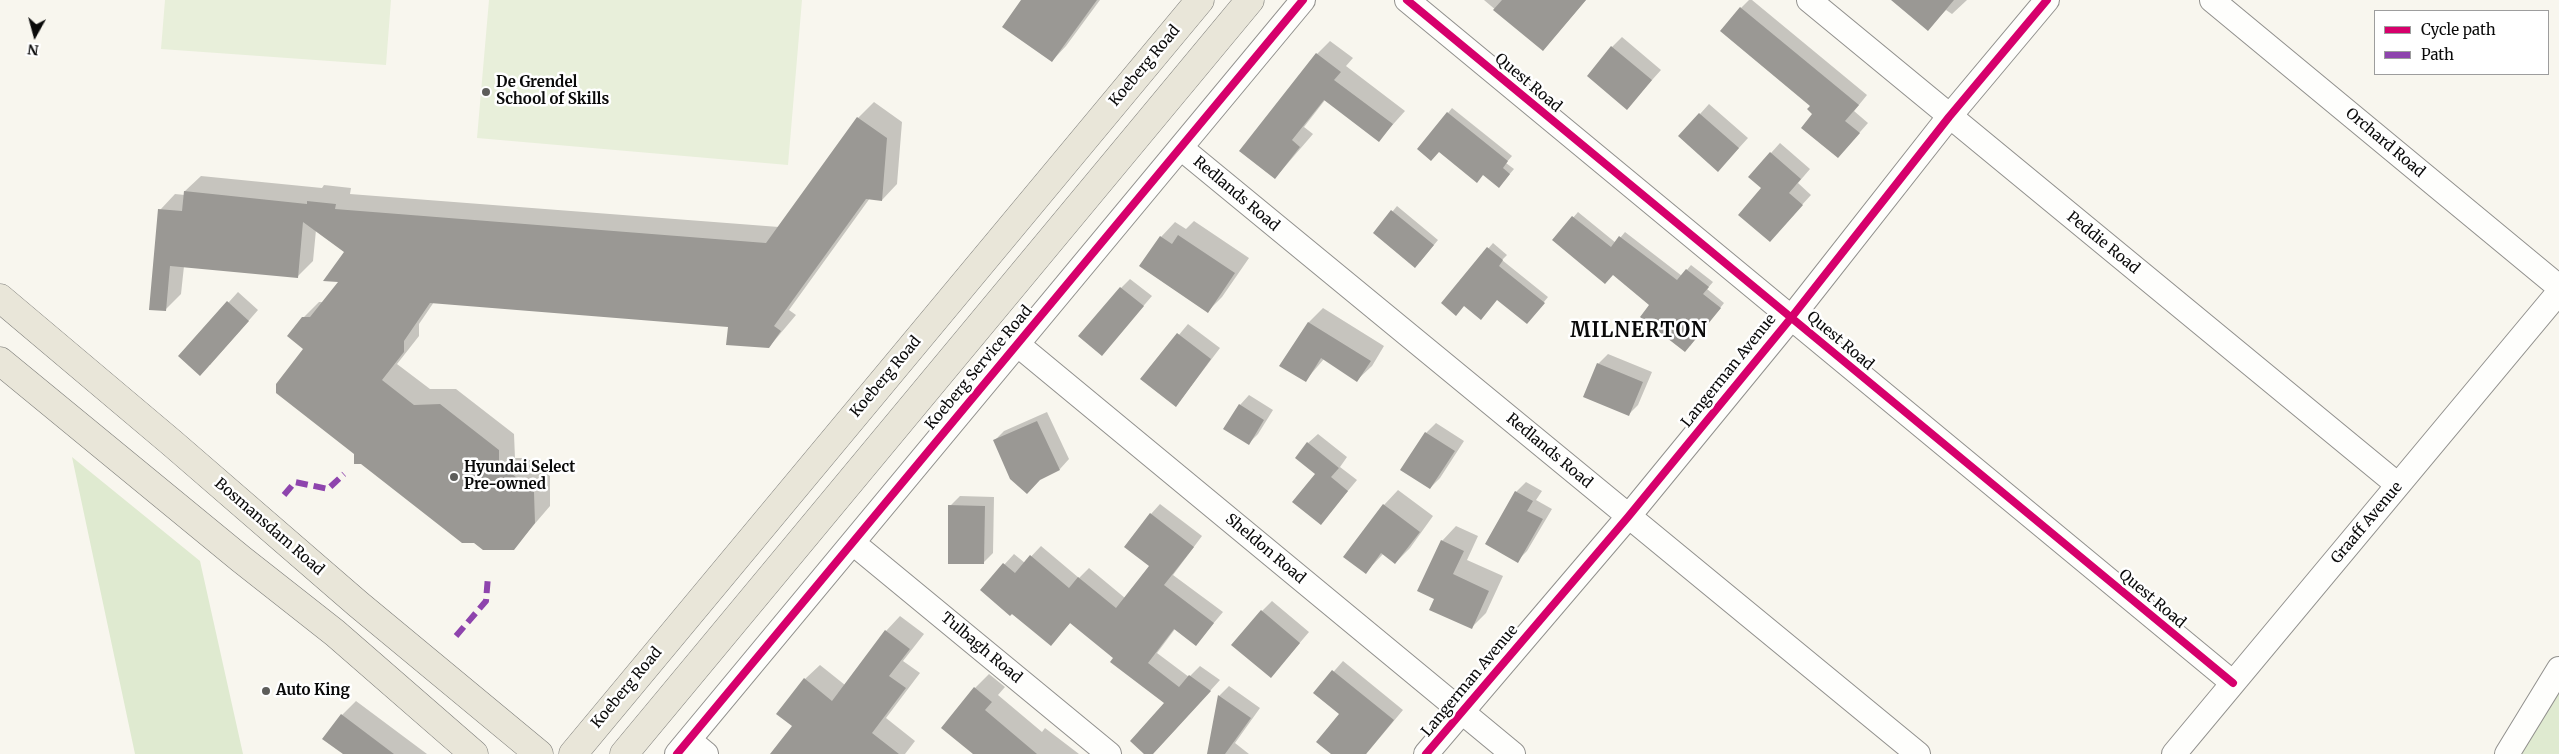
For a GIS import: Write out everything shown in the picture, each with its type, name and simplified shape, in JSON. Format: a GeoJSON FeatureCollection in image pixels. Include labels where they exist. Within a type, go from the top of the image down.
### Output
{"type":"FeatureCollection","features":[{"type":"Feature","properties":{"kind":"main road","name":"Koeberg Road"},"geometry":{"type":"LineString","coordinates":[[573,754],[1200,0]]}},
{"type":"Feature","properties":{"kind":"main road"},"geometry":{"type":"LineString","coordinates":[[624,754],[1250,0]]}},
{"type":"Feature","properties":{"kind":"main road","name":"Bosmansdam Road"},"geometry":{"type":"LineString","coordinates":[[0,298],[172,443],[358,604],[539,754]]}},
{"type":"Feature","properties":{"kind":"main road"},"geometry":{"type":"LineString","coordinates":[[0,361],[226,547],[335,633],[474,754]]}},
{"type":"Feature","properties":{"kind":"street","name":"Koeberg Service Road"},"geometry":{"type":"LineString","coordinates":[[690,749],[853,543],[1303,0]]}},
{"type":"Feature","properties":{"kind":"street","name":"Quest Road"},"geometry":{"type":"LineString","coordinates":[[1407,0],[2233,684]]}},
{"type":"Feature","properties":{"kind":"street","name":"Peddie Road"},"geometry":{"type":"LineString","coordinates":[[1809,0],[2398,485]]}},
{"type":"Feature","properties":{"kind":"street","name":"Langerman Avenue"},"geometry":{"type":"LineString","coordinates":[[1426,754],[1628,517],[1790,318],[1949,116],[2047,0]]}},
{"type":"Feature","properties":{"kind":"street","name":"Orchard Road"},"geometry":{"type":"LineString","coordinates":[[2212,0],[2559,287]]}},
{"type":"Feature","properties":{"kind":"street","name":"Redlands Road"},"geometry":{"type":"LineString","coordinates":[[1180,148],[1918,754]]}},
{"type":"Feature","properties":{"kind":"street","name":"Graaff Avenue"},"geometry":{"type":"LineString","coordinates":[[2174,754],[2559,292]]}},
{"type":"Feature","properties":{"kind":"street","name":"Sheldon Road"},"geometry":{"type":"LineString","coordinates":[[1017,344],[1513,754]]}},
{"type":"Feature","properties":{"kind":"street","name":"Tulbagh Road"},"geometry":{"type":"LineString","coordinates":[[853,543],[1109,754]]}},
{"type":"Feature","properties":{"kind":"street"},"geometry":{"type":"LineString","coordinates":[[2507,754],[2559,669]]}},
{"type":"Feature","properties":{"kind":"green space"},"geometry":{"type":"Polygon","coordinates":[[[165,0],[391,0],[386,65],[161,49],[165,0]]]}},
{"type":"Feature","properties":{"kind":"green space"},"geometry":{"type":"Polygon","coordinates":[[[489,0],[802,0],[788,165],[477,138],[489,0]]]}},
{"type":"Feature","properties":{"kind":"green space"},"geometry":{"type":"Polygon","coordinates":[[[72,457],[200,561],[243,754],[135,754],[72,457]]]}},
{"type":"Feature","properties":{"kind":"green space"},"geometry":{"type":"Polygon","coordinates":[[[2559,669],[2559,754],[2507,754],[2559,669]]]}},
{"type":"Feature","properties":{"kind":"building"},"geometry":{"type":"Polygon","coordinates":[[[1021,0],[1097,0],[1052,62],[1002,27],[1021,0]]]}},
{"type":"Feature","properties":{"kind":"building"},"geometry":{"type":"Polygon","coordinates":[[[1502,0],[1586,0],[1543,51],[1493,10],[1502,0]]]}},
{"type":"Feature","properties":{"kind":"building"},"geometry":{"type":"Polygon","coordinates":[[[1891,0],[1954,0],[1928,31],[1891,0]]]}},
{"type":"Feature","properties":{"kind":"building"},"geometry":{"type":"Polygon","coordinates":[[[1740,7],[1859,105],[1845,121],[1860,133],[1838,158],[1801,128],[1812,114],[1807,109],[1810,106],[1720,31],[1740,7]]]}},
{"type":"Feature","properties":{"kind":"building"},"geometry":{"type":"Polygon","coordinates":[[[1611,46],[1652,80],[1627,110],[1587,76],[1611,46]]]}},
{"type":"Feature","properties":{"kind":"building"},"geometry":{"type":"Polygon","coordinates":[[[1316,53],[1341,72],[1334,80],[1393,124],[1379,142],[1324,100],[1292,140],[1300,147],[1275,179],[1239,151],[1316,53]]]}},
{"type":"Feature","properties":{"kind":"building"},"geometry":{"type":"Polygon","coordinates":[[[1447,112],[1508,161],[1503,168],[1510,174],[1499,188],[1483,175],[1477,183],[1439,152],[1431,161],[1417,149],[1447,112]]]}},
{"type":"Feature","properties":{"kind":"building"},"geometry":{"type":"Polygon","coordinates":[[[1699,113],[1739,148],[1718,172],[1678,136],[1699,113]]]}},
{"type":"Feature","properties":{"kind":"building"},"geometry":{"type":"Polygon","coordinates":[[[857,117],[887,138],[882,201],[866,199],[774,326],[781,331],[769,348],[726,345],[728,327],[430,303],[404,341],[404,352],[382,380],[414,405],[440,404],[499,450],[499,473],[511,473],[534,492],[535,523],[514,550],[483,550],[474,543],[462,543],[361,464],[354,464],[354,454],[276,393],[276,384],[303,349],[287,336],[302,317],[310,317],[338,282],[323,281],[344,252],[303,222],[298,278],[170,266],[166,311],[149,310],[158,209],[182,211],[184,191],[307,204],[307,201],[336,204],[335,209],[766,243],[857,117]]]}},
{"type":"Feature","properties":{"kind":"building"},"geometry":{"type":"Polygon","coordinates":[[[1770,152],[1801,179],[1789,193],[1803,205],[1770,242],[1738,215],[1761,188],[1748,177],[1770,152]]]}},
{"type":"Feature","properties":{"kind":"building"},"geometry":{"type":"Polygon","coordinates":[[[1391,210],[1434,245],[1415,268],[1373,233],[1391,210]]]}},
{"type":"Feature","properties":{"kind":"building"},"geometry":{"type":"Polygon","coordinates":[[[1572,216],[1611,247],[1619,236],[1677,280],[1686,269],[1709,287],[1703,294],[1721,308],[1685,352],[1640,317],[1649,305],[1613,275],[1605,284],[1552,240],[1572,216]]]}},
{"type":"Feature","properties":{"kind":"building"},"geometry":{"type":"Polygon","coordinates":[[[1178,235],[1235,273],[1208,313],[1139,266],[1160,236],[1172,244],[1178,235]]]}},
{"type":"Feature","properties":{"kind":"building"},"geometry":{"type":"Polygon","coordinates":[[[1487,247],[1503,260],[1499,266],[1545,303],[1527,324],[1497,300],[1481,320],[1464,306],[1456,316],[1441,303],[1487,247]]]}},
{"type":"Feature","properties":{"kind":"building"},"geometry":{"type":"Polygon","coordinates":[[[1120,287],[1144,306],[1102,356],[1078,336],[1120,287]]]}},
{"type":"Feature","properties":{"kind":"building"},"geometry":{"type":"Polygon","coordinates":[[[227,301],[249,321],[200,376],[178,356],[227,301]]]}},
{"type":"Feature","properties":{"kind":"building"},"geometry":{"type":"Polygon","coordinates":[[[1308,322],[1371,361],[1357,382],[1321,358],[1306,382],[1279,366],[1308,322]]]}},
{"type":"Feature","properties":{"kind":"building"},"geometry":{"type":"Polygon","coordinates":[[[1177,333],[1211,359],[1176,407],[1140,379],[1177,333]]]}},
{"type":"Feature","properties":{"kind":"building"},"geometry":{"type":"Polygon","coordinates":[[[1597,363],[1643,382],[1629,416],[1583,397],[1597,363]]]}},
{"type":"Feature","properties":{"kind":"building"},"geometry":{"type":"Polygon","coordinates":[[[1239,404],[1264,420],[1249,445],[1223,429],[1239,404]]]}},
{"type":"Feature","properties":{"kind":"building"},"geometry":{"type":"Polygon","coordinates":[[[1037,421],[1060,470],[1040,480],[1027,494],[1010,479],[993,440],[1037,421]]]}},
{"type":"Feature","properties":{"kind":"building"},"geometry":{"type":"Polygon","coordinates":[[[1425,432],[1455,451],[1430,489],[1400,470],[1425,432]]]}},
{"type":"Feature","properties":{"kind":"building"},"geometry":{"type":"Polygon","coordinates":[[[1307,442],[1339,468],[1331,477],[1348,491],[1321,525],[1292,502],[1315,474],[1295,458],[1307,442]]]}},
{"type":"Feature","properties":{"kind":"building"},"geometry":{"type":"Polygon","coordinates":[[[1515,491],[1533,501],[1527,511],[1543,519],[1518,563],[1485,544],[1515,491]]]}},
{"type":"Feature","properties":{"kind":"building"},"geometry":{"type":"Polygon","coordinates":[[[1383,504],[1420,532],[1395,564],[1381,553],[1366,574],[1343,557],[1383,504]]]}},
{"type":"Feature","properties":{"kind":"building"},"geometry":{"type":"Polygon","coordinates":[[[948,505],[985,506],[984,564],[948,564],[948,505]]]}},
{"type":"Feature","properties":{"kind":"building"},"geometry":{"type":"Polygon","coordinates":[[[1150,513],[1194,547],[1164,585],[1214,623],[1196,646],[1174,629],[1148,663],[1179,687],[1189,675],[1211,691],[1153,754],[1144,754],[1130,741],[1164,703],[1110,662],[1113,658],[1070,623],[1051,646],[1012,614],[1010,616],[980,590],[1003,563],[1015,573],[1030,555],[1069,588],[1078,577],[1116,608],[1149,566],[1124,547],[1150,513]]]}},
{"type":"Feature","properties":{"kind":"building"},"geometry":{"type":"Polygon","coordinates":[[[1441,540],[1464,551],[1453,574],[1489,591],[1472,629],[1429,610],[1434,599],[1417,591],[1441,540]]]}},
{"type":"Feature","properties":{"kind":"building"},"geometry":{"type":"Polygon","coordinates":[[[1261,610],[1300,643],[1271,678],[1231,645],[1261,610]]]}},
{"type":"Feature","properties":{"kind":"building"},"geometry":{"type":"Polygon","coordinates":[[[885,630],[910,649],[889,676],[906,688],[872,733],[899,754],[770,754],[792,726],[776,714],[804,678],[832,701],[885,630]]]}},
{"type":"Feature","properties":{"kind":"building"},"geometry":{"type":"Polygon","coordinates":[[[1332,670],[1394,720],[1366,754],[1331,754],[1316,742],[1339,714],[1313,693],[1332,670]]]}},
{"type":"Feature","properties":{"kind":"building"},"geometry":{"type":"Polygon","coordinates":[[[974,687],[992,702],[985,710],[1037,754],[973,754],[941,728],[974,687]]]}},
{"type":"Feature","properties":{"kind":"building"},"geometry":{"type":"Polygon","coordinates":[[[1218,695],[1251,718],[1225,754],[1207,754],[1218,695]]]}},
{"type":"Feature","properties":{"kind":"building"},"geometry":{"type":"Polygon","coordinates":[[[341,714],[394,754],[343,754],[322,739],[341,714]]]}},
{"type":"Feature","properties":{"kind":"marked path"},"geometry":{"type":"LineString","coordinates":[[284,495],[295,482],[328,489],[344,474]]}},
{"type":"Feature","properties":{"kind":"marked path"},"geometry":{"type":"LineString","coordinates":[[456,636],[486,601],[488,576]]}},
{"type":"Feature","properties":{"kind":"cycle path"},"geometry":{"type":"LineString","coordinates":[[677,754],[1303,0]]}},
{"type":"Feature","properties":{"kind":"cycle path"},"geometry":{"type":"LineString","coordinates":[[1407,0],[2233,683]]}},
{"type":"Feature","properties":{"kind":"cycle path"},"geometry":{"type":"LineString","coordinates":[[1426,754],[1628,517],[1791,318],[1949,117],[2047,0]]}},
{"type":"Feature","properties":{"kind":"place","name":"De Grendel School of Skills"},"geometry":{"type":"Point","coordinates":[486,92]}},
{"type":"Feature","properties":{"kind":"place","name":"Hyundai Select Pre-owned"},"geometry":{"type":"Point","coordinates":[454,477]}},
{"type":"Feature","properties":{"kind":"place","name":"Auto King"},"geometry":{"type":"Point","coordinates":[266,691]}},
{"type":"Feature","properties":{"kind":"district","name":"MILNERTON"},"geometry":{"type":"Point","coordinates":[1639,331]}}]}
